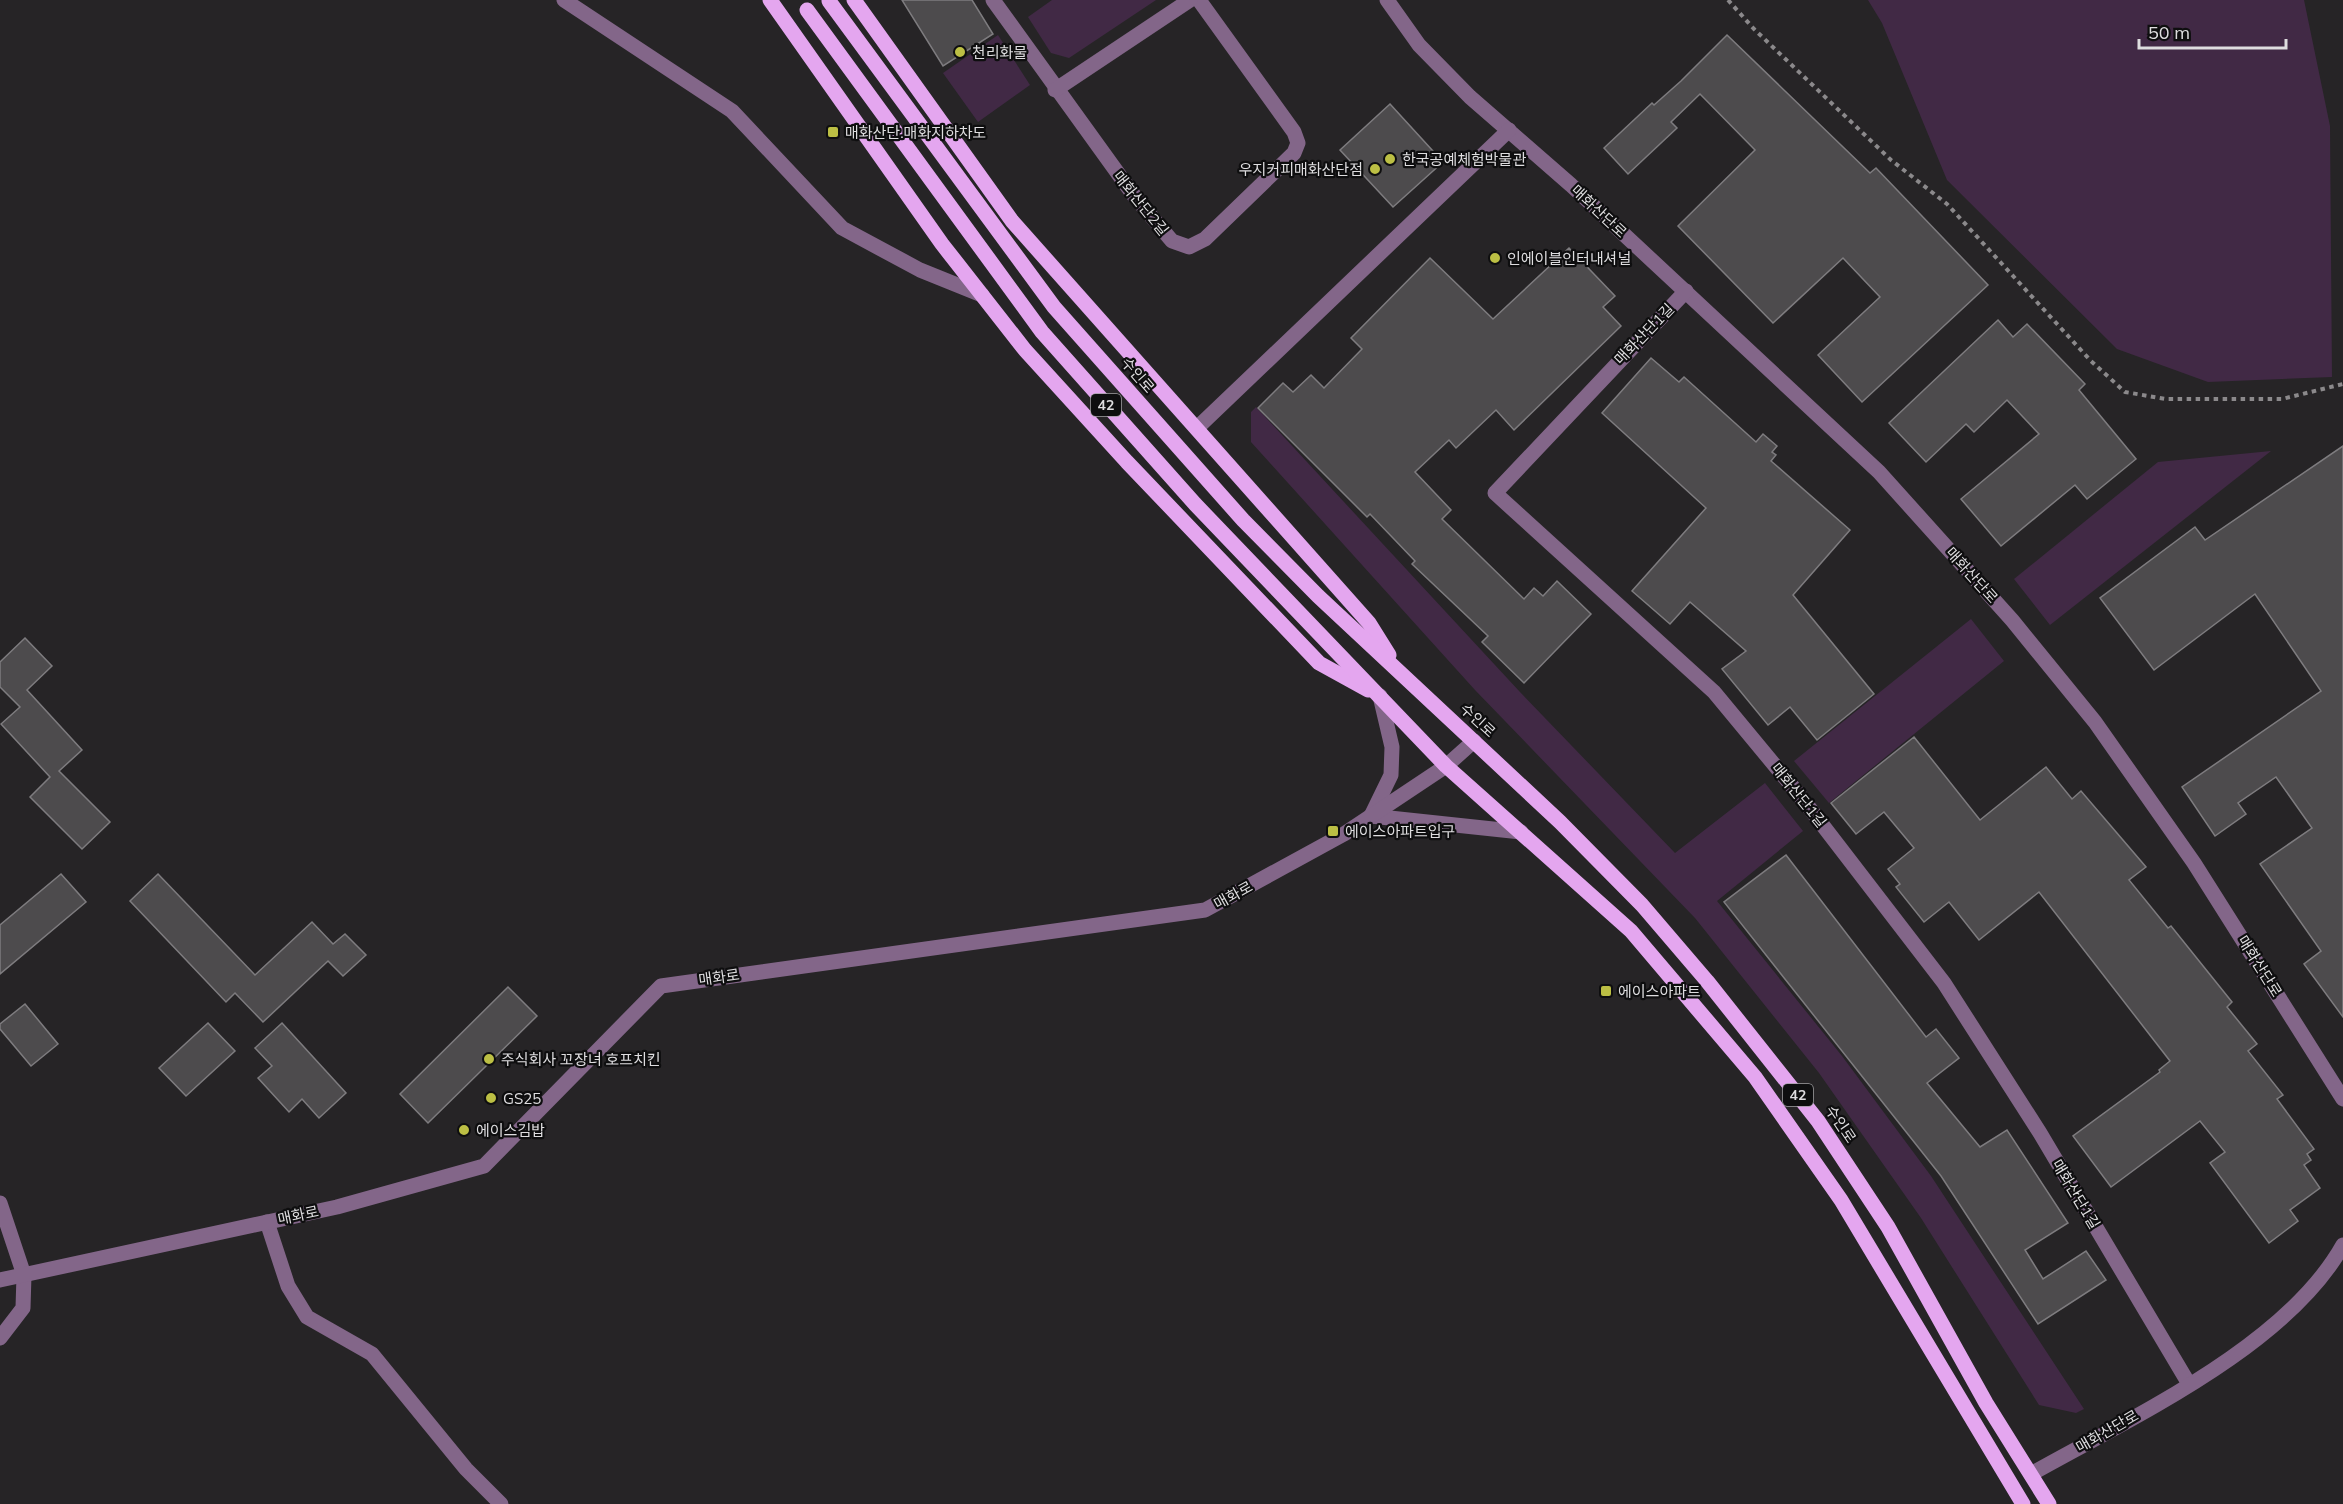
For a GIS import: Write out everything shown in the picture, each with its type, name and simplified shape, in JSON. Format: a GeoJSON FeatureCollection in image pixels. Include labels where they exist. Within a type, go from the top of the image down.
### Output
{"type":"FeatureCollection","features":[{"type":"Feature","properties":{"kind":"main road"},"geometry":{"type":"LineString","coordinates":[[770,0],[942,244],[1025,350],[1127,462],[1319,663],[1380,696]]}},
{"type":"Feature","properties":{"kind":"main road"},"geometry":{"type":"LineString","coordinates":[[784,19],[788,0]]}},
{"type":"Feature","properties":{"kind":"main road"},"geometry":{"type":"LineString","coordinates":[[854,0],[1012,221],[1369,623],[1398,670]]}},
{"type":"Feature","properties":{"kind":"main road","name":"수인로"},"geometry":{"type":"LineString","coordinates":[[829,1],[1054,307],[1243,520],[1318,596],[1474,741],[1641,905],[1707,981],[1818,1121],[1888,1227],[1986,1403],[2049,1504]]}},
{"type":"Feature","properties":{"kind":"main road","name":"42"},"geometry":{"type":"LineString","coordinates":[[807,10],[1042,332],[1195,504],[1446,765],[1630,932],[1755,1077],[1840,1200],[2023,1504]]}},
{"type":"Feature","properties":{"kind":"street"},"geometry":{"type":"LineString","coordinates":[[564,0],[732,111],[842,228],[920,270],[982,295]]}},
{"type":"Feature","properties":{"kind":"street","name":"매화산단2길"},"geometry":{"type":"LineString","coordinates":[[993,0],[1055,90],[1135,197],[1172,241],[1189,247],[1205,239],[1294,153],[1298,144],[1294,132],[1199,0]]}},
{"type":"Feature","properties":{"kind":"street"},"geometry":{"type":"LineString","coordinates":[[1055,90],[1190,0]]}},
{"type":"Feature","properties":{"kind":"street","name":"매화산단로"},"geometry":{"type":"LineString","coordinates":[[1387,0],[1419,45],[1470,97],[1686,291],[1879,472],[2012,620],[2095,722],[2194,863],[2343,1099]]}},
{"type":"Feature","properties":{"kind":"street"},"geometry":{"type":"LineString","coordinates":[[1197,428],[1509,130]]}},
{"type":"Feature","properties":{"kind":"street","name":"매화산단1길"},"geometry":{"type":"LineString","coordinates":[[1686,291],[1495,494],[1714,692],[1801,797],[1944,983],[2040,1132],[2189,1384]]}},
{"type":"Feature","properties":{"kind":"street"},"geometry":{"type":"LineString","coordinates":[[1380,696],[1392,747],[1391,775],[1371,816],[1521,832]]}},
{"type":"Feature","properties":{"kind":"street","name":"매화로"},"geometry":{"type":"LineString","coordinates":[[0,1280],[337,1206],[484,1166],[661,986],[1205,910],[1344,834],[1446,765],[1474,741]]}},
{"type":"Feature","properties":{"kind":"street"},"geometry":{"type":"LineString","coordinates":[[0,1203],[24,1275],[23,1308],[0,1338]]}},
{"type":"Feature","properties":{"kind":"street"},"geometry":{"type":"LineString","coordinates":[[267,1222],[288,1286],[307,1317],[372,1354],[466,1469],[501,1504]]}},
{"type":"Feature","properties":{"kind":"street","name":"매화산단로"},"geometry":{"type":"LineString","coordinates":[[2031,1474],[2189,1384],[2248,1347],[2295,1307],[2343,1245]]}},
{"type":"Feature","properties":{"kind":"path"},"geometry":{"type":"LineString","coordinates":[[1728,0],[1891,160],[1947,204],[2091,361],[2125,392],[2166,399],[2282,399],[2343,384]]}},
{"type":"Feature","properties":{"kind":"shaded area"},"geometry":{"type":"Polygon","coordinates":[[[1052,0],[1156,0],[1069,58],[1051,53],[1028,17],[1052,0]]]}},
{"type":"Feature","properties":{"kind":"shaded area"},"geometry":{"type":"Polygon","coordinates":[[[1868,0],[2304,0],[2330,126],[2332,377],[2208,382],[2117,349],[1947,180],[1882,23],[1868,0]]]}},
{"type":"Feature","properties":{"kind":"shaded area"},"geometry":{"type":"Polygon","coordinates":[[[998,35],[1030,85],[978,122],[943,73],[998,35]]]}},
{"type":"Feature","properties":{"kind":"shaded area"},"geometry":{"type":"Polygon","coordinates":[[[1256,407],[1520,692],[1675,853],[1765,783],[1803,831],[1717,901],[1842,1056],[1931,1176],[2084,1409],[2076,1413],[2039,1405],[1921,1218],[1819,1073],[1695,918],[1475,690],[1251,442],[1251,412],[1256,407]]]}},
{"type":"Feature","properties":{"kind":"shaded area"},"geometry":{"type":"Polygon","coordinates":[[[2271,451],[2050,625],[2014,579],[2158,462],[2271,451]]]}},
{"type":"Feature","properties":{"kind":"shaded area"},"geometry":{"type":"Polygon","coordinates":[[[1971,619],[2004,661],[1829,803],[1794,761],[1971,619]]]}},
{"type":"Feature","properties":{"kind":"building"},"geometry":{"type":"Polygon","coordinates":[[[902,0],[972,0],[993,34],[943,66],[902,0]]]}},
{"type":"Feature","properties":{"kind":"building"},"geometry":{"type":"Polygon","coordinates":[[[1727,35],[1870,173],[1876,168],[1988,285],[1862,402],[1818,355],[1880,297],[1843,258],[1773,323],[1678,226],[1755,150],[1700,94],[1671,122],[1677,128],[1628,174],[1604,148],[1652,103],[1654,105],[1681,81],[1727,35]]]}},
{"type":"Feature","properties":{"kind":"building"},"geometry":{"type":"Polygon","coordinates":[[[1390,104],[1443,162],[1393,207],[1340,150],[1390,104]]]}},
{"type":"Feature","properties":{"kind":"building"},"geometry":{"type":"Polygon","coordinates":[[[1569,248],[1615,296],[1603,307],[1621,326],[1514,430],[1496,410],[1456,448],[1449,440],[1415,472],[1451,510],[1442,519],[1524,599],[1534,588],[1543,596],[1557,581],[1591,614],[1524,683],[1482,642],[1488,636],[1412,564],[1415,561],[1370,514],[1367,517],[1258,408],[1283,383],[1293,392],[1311,375],[1324,388],[1362,349],[1351,338],[1430,258],[1493,319],[1569,248]]]}},
{"type":"Feature","properties":{"kind":"building"},"geometry":{"type":"Polygon","coordinates":[[[1998,320],[2013,337],[2027,324],[2085,384],[2079,390],[2136,459],[2087,499],[2075,485],[2001,546],[1961,499],[2039,434],[2007,400],[1974,432],[1966,424],[1926,462],[1889,423],[1998,320]]]}},
{"type":"Feature","properties":{"kind":"building"},"geometry":{"type":"Polygon","coordinates":[[[1651,358],[1679,382],[1684,377],[1756,442],[1763,434],[1777,446],[1772,452],[1776,455],[1771,461],[1850,530],[1793,595],[1874,694],[1817,740],[1790,707],[1768,725],[1722,669],[1746,651],[1690,602],[1670,624],[1632,591],[1706,508],[1602,413],[1651,358]]]}},
{"type":"Feature","properties":{"kind":"building"},"geometry":{"type":"Polygon","coordinates":[[[2343,446],[2343,1017],[2304,964],[2321,951],[2260,864],[2312,828],[2276,777],[2238,803],[2246,814],[2215,836],[2182,787],[2321,691],[2255,594],[2154,670],[2100,598],[2195,527],[2205,540],[2343,446]]]}},
{"type":"Feature","properties":{"kind":"building"},"geometry":{"type":"Polygon","coordinates":[[[25,638],[52,666],[27,690],[82,750],[59,771],[110,822],[82,849],[30,797],[50,777],[1,724],[20,707],[0,687],[0,662],[25,638]]]}},
{"type":"Feature","properties":{"kind":"building"},"geometry":{"type":"Polygon","coordinates":[[[1914,737],[1980,820],[2046,767],[2072,799],[2081,791],[2146,867],[2129,880],[2168,928],[2171,926],[2232,1002],[2227,1007],[2257,1044],[2248,1051],[2283,1095],[2277,1099],[2314,1149],[2307,1154],[2311,1160],[2304,1165],[2320,1188],[2290,1210],[2298,1221],[2269,1243],[2210,1163],[2225,1152],[2200,1121],[2111,1187],[2073,1136],[2160,1072],[2159,1070],[2170,1061],[2039,892],[1979,940],[1949,902],[1924,922],[1896,887],[1900,884],[1888,869],[1914,848],[1884,812],[1856,834],[1831,803],[1914,737]]]}},
{"type":"Feature","properties":{"kind":"building"},"geometry":{"type":"Polygon","coordinates":[[[1786,855],[1926,1037],[1936,1029],[1959,1058],[1927,1083],[1980,1147],[2007,1130],[2068,1223],[2025,1250],[2043,1279],[2086,1251],[2106,1280],[2038,1324],[1941,1176],[1724,902],[1786,855]]]}},
{"type":"Feature","properties":{"kind":"building"},"geometry":{"type":"Polygon","coordinates":[[[61,874],[86,902],[0,974],[0,925],[61,874]]]}},
{"type":"Feature","properties":{"kind":"building"},"geometry":{"type":"Polygon","coordinates":[[[158,874],[255,975],[312,922],[333,944],[345,934],[366,955],[343,976],[328,961],[263,1022],[235,993],[226,1002],[130,901],[158,874]]]}},
{"type":"Feature","properties":{"kind":"building"},"geometry":{"type":"Polygon","coordinates":[[[508,987],[537,1016],[428,1123],[400,1094],[508,987]]]}},
{"type":"Feature","properties":{"kind":"building"},"geometry":{"type":"Polygon","coordinates":[[[25,1004],[58,1044],[31,1066],[0,1029],[0,1024],[25,1004]]]}},
{"type":"Feature","properties":{"kind":"building"},"geometry":{"type":"Polygon","coordinates":[[[208,1023],[235,1051],[186,1096],[159,1068],[208,1023]]]}},
{"type":"Feature","properties":{"kind":"building"},"geometry":{"type":"Polygon","coordinates":[[[282,1023],[346,1093],[319,1118],[302,1099],[289,1112],[258,1078],[272,1066],[255,1048],[282,1023]]]}},
{"type":"Feature","properties":{"kind":"place","name":"천리화물"},"geometry":{"type":"Point","coordinates":[960,52]}},
{"type":"Feature","properties":{"kind":"place","name":"매화산단.매화지하차도"},"geometry":{"type":"Point","coordinates":[833,132]}},
{"type":"Feature","properties":{"kind":"place","name":"한국공예체험박물관"},"geometry":{"type":"Point","coordinates":[1390,159]}},
{"type":"Feature","properties":{"kind":"place","name":"우지커피매화산단점"},"geometry":{"type":"Point","coordinates":[1375,169]}},
{"type":"Feature","properties":{"kind":"place","name":"인에이블인터내셔널"},"geometry":{"type":"Point","coordinates":[1495,258]}},
{"type":"Feature","properties":{"kind":"place","name":"에이스아파트입구"},"geometry":{"type":"Point","coordinates":[1333,831]}},
{"type":"Feature","properties":{"kind":"place","name":"에이스아파트"},"geometry":{"type":"Point","coordinates":[1606,991]}},
{"type":"Feature","properties":{"kind":"place","name":"주식회사 꼬장녀 호프치킨"},"geometry":{"type":"Point","coordinates":[489,1059]}},
{"type":"Feature","properties":{"kind":"place","name":"GS25"},"geometry":{"type":"Point","coordinates":[491,1098]}},
{"type":"Feature","properties":{"kind":"place","name":"에이스김밥"},"geometry":{"type":"Point","coordinates":[464,1130]}}]}
